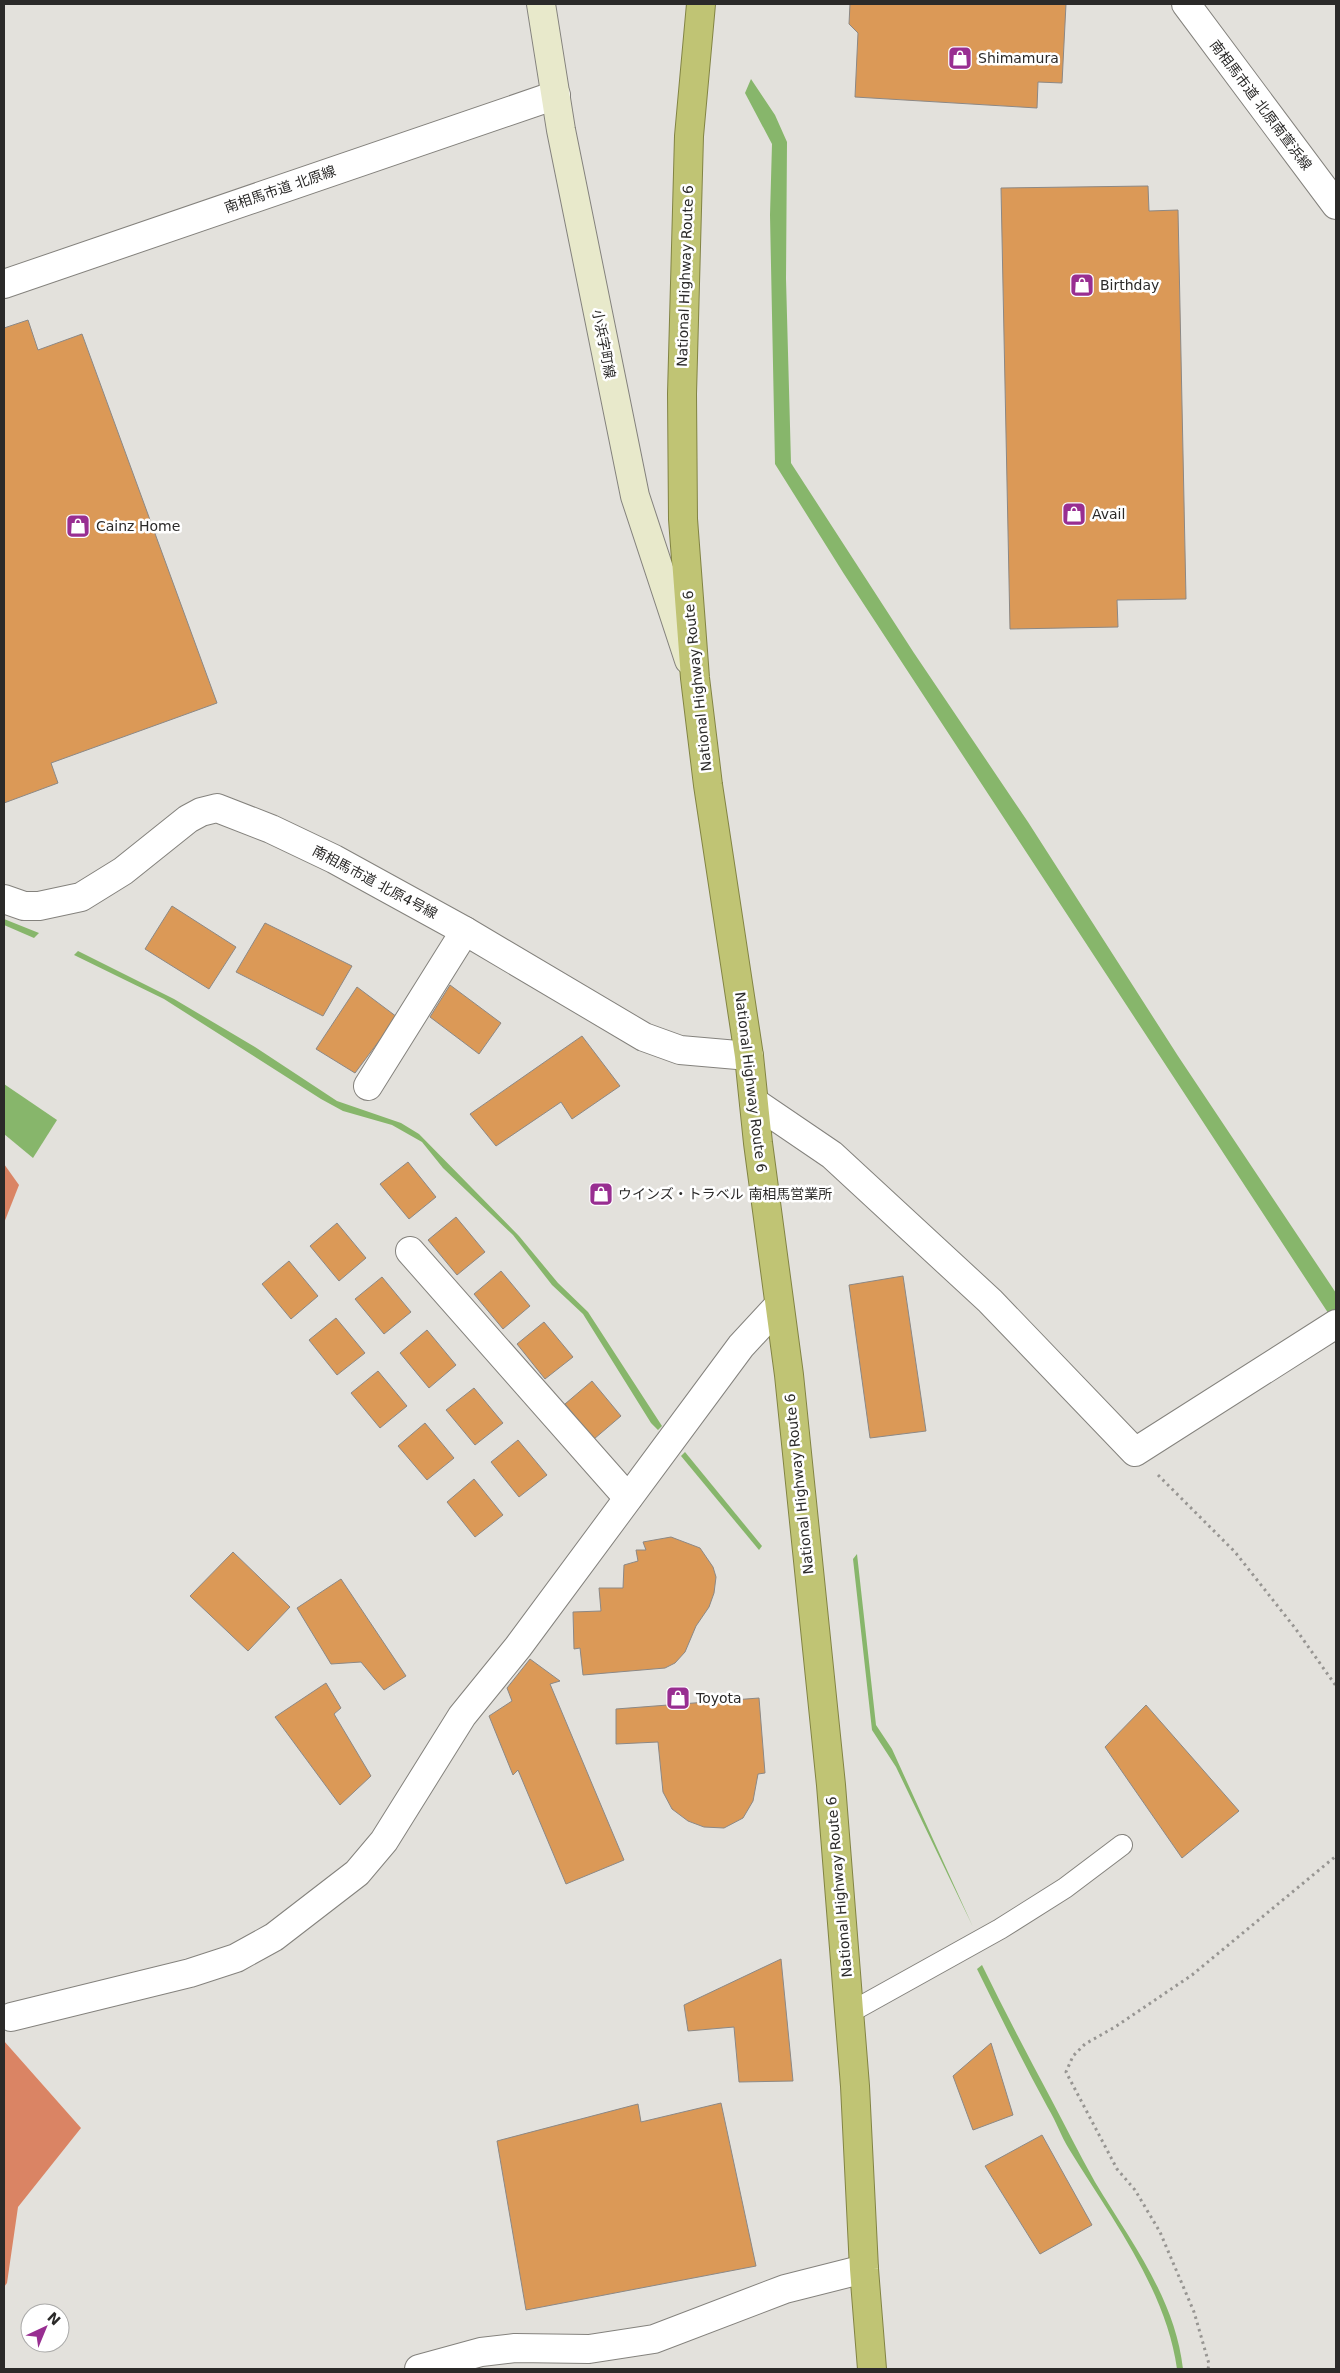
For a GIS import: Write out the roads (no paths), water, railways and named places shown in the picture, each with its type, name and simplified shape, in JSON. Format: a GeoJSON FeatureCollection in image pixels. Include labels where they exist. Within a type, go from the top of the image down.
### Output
{"type":"FeatureCollection","features":[{"type":"Feature","properties":{"kind":"highway","name":"National Highway Route 6"},"geometry":{"type":"LineString","coordinates":[[701,4],[689,136],[682,394],[684,519],[695,678],[708,785],[749,1056],[789,1375],[831,1785],[855,2086],[864,2269],[872,2369]]}},
{"type":"Feature","properties":{"kind":"main road","name":"小浜字町線"},"geometry":{"type":"LineString","coordinates":[[541,4],[556,95],[635,496],[695,678]]}},
{"type":"Feature","properties":{"kind":"street","name":"南相馬市道 北原南萱浜線"},"geometry":{"type":"LineString","coordinates":[[1186,4],[1336,205]]}},
{"type":"Feature","properties":{"kind":"street","name":"南相馬市道 北原線"},"geometry":{"type":"LineString","coordinates":[[4,284],[556,95]]}},
{"type":"Feature","properties":{"kind":"street","name":"南相馬市道 北原4号線"},"geometry":{"type":"LineString","coordinates":[[4,899],[24,906],[39,906],[81,897],[123,871],[188,819],[200,812],[218,808],[271,828],[334,859],[465,931],[644,1037],[680,1050],[749,1056]]}},
{"type":"Feature","properties":{"kind":"street"},"geometry":{"type":"LineString","coordinates":[[368,1086],[465,931]]}},
{"type":"Feature","properties":{"kind":"street"},"geometry":{"type":"LineString","coordinates":[[754,1102],[832,1155],[990,1301],[1135,1452],[1331,1328]]}},
{"type":"Feature","properties":{"kind":"street"},"geometry":{"type":"LineString","coordinates":[[410,1251],[628,1498]]}},
{"type":"Feature","properties":{"kind":"street"},"geometry":{"type":"LineString","coordinates":[[11,2017],[190,1973],[236,1958],[274,1937],[357,1873],[384,1841],[462,1716],[518,1647],[741,1346],[779,1305]]}},
{"type":"Feature","properties":{"kind":"street"},"geometry":{"type":"LineString","coordinates":[[419,2369],[481,2352],[515,2348],[589,2349],[654,2339],[785,2289],[864,2269]]}},
{"type":"Feature","properties":{"kind":"lane"},"geometry":{"type":"LineString","coordinates":[[849,2013],[1000,1930],[1065,1888],[1122,1845]]}},
{"type":"Feature","properties":{"kind":"place","name":"Shimamura"},"geometry":{"type":"Point","coordinates":[960,58]}},
{"type":"Feature","properties":{"kind":"place","name":"Birthday"},"geometry":{"type":"Point","coordinates":[1082,285]}},
{"type":"Feature","properties":{"kind":"place","name":"Avail"},"geometry":{"type":"Point","coordinates":[1074,514]}},
{"type":"Feature","properties":{"kind":"place","name":"Cainz Home"},"geometry":{"type":"Point","coordinates":[78,526]}},
{"type":"Feature","properties":{"kind":"place","name":"ウインズ・トラベル 南相馬営業所"},"geometry":{"type":"Point","coordinates":[601,1194]}},
{"type":"Feature","properties":{"kind":"place","name":"Toyota"},"geometry":{"type":"Point","coordinates":[678,1698]}}]}
